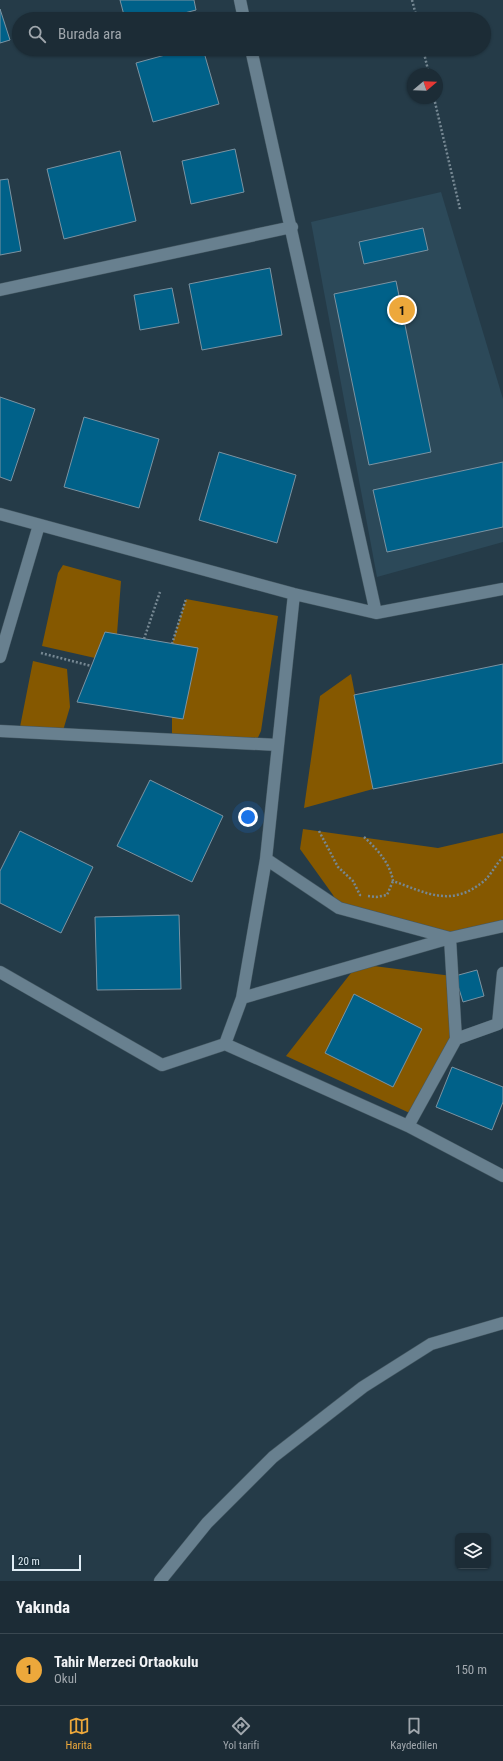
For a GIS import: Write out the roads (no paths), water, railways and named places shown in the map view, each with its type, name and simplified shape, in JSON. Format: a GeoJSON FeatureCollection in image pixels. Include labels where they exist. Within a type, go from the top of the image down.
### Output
{"type":"FeatureCollection","features":[{"type":"Feature","properties":{"kind":"street"},"geometry":{"type":"LineString","coordinates":[[240,0],[243,12]]}},
{"type":"Feature","properties":{"kind":"street"},"geometry":{"type":"LineString","coordinates":[[253,56],[292,227],[376,613]]}},
{"type":"Feature","properties":{"kind":"street"},"geometry":{"type":"LineString","coordinates":[[0,290],[292,227]]}},
{"type":"Feature","properties":{"kind":"street"},"geometry":{"type":"LineString","coordinates":[[0,514],[294,594],[376,613],[503,589]]}},
{"type":"Feature","properties":{"kind":"street"},"geometry":{"type":"LineString","coordinates":[[0,657],[39,525]]}},
{"type":"Feature","properties":{"kind":"street"},"geometry":{"type":"LineString","coordinates":[[225,1044],[242,998],[266,858],[294,594]]}},
{"type":"Feature","properties":{"kind":"street"},"geometry":{"type":"LineString","coordinates":[[0,731],[278,745]]}},
{"type":"Feature","properties":{"kind":"street"},"geometry":{"type":"LineString","coordinates":[[266,858],[339,908],[450,938]]}},
{"type":"Feature","properties":{"kind":"street"},"geometry":{"type":"LineString","coordinates":[[242,998],[450,938],[503,926]]}},
{"type":"Feature","properties":{"kind":"street"},"geometry":{"type":"LineString","coordinates":[[408,1126],[456,1039],[450,938]]}},
{"type":"Feature","properties":{"kind":"street"},"geometry":{"type":"LineString","coordinates":[[0,972],[162,1064],[225,1044],[408,1126],[503,1176]]}},
{"type":"Feature","properties":{"kind":"street"},"geometry":{"type":"LineString","coordinates":[[456,1039],[498,1024],[503,973]]}},
{"type":"Feature","properties":{"kind":"street"},"geometry":{"type":"LineString","coordinates":[[160,1581],[207,1523],[273,1457],[363,1387],[431,1344],[503,1323]]}},
{"type":"Feature","properties":{"kind":"place","name":"Tahir Merzeci Ortaokulu"},"geometry":{"type":"Point","coordinates":[402,310]}}]}
